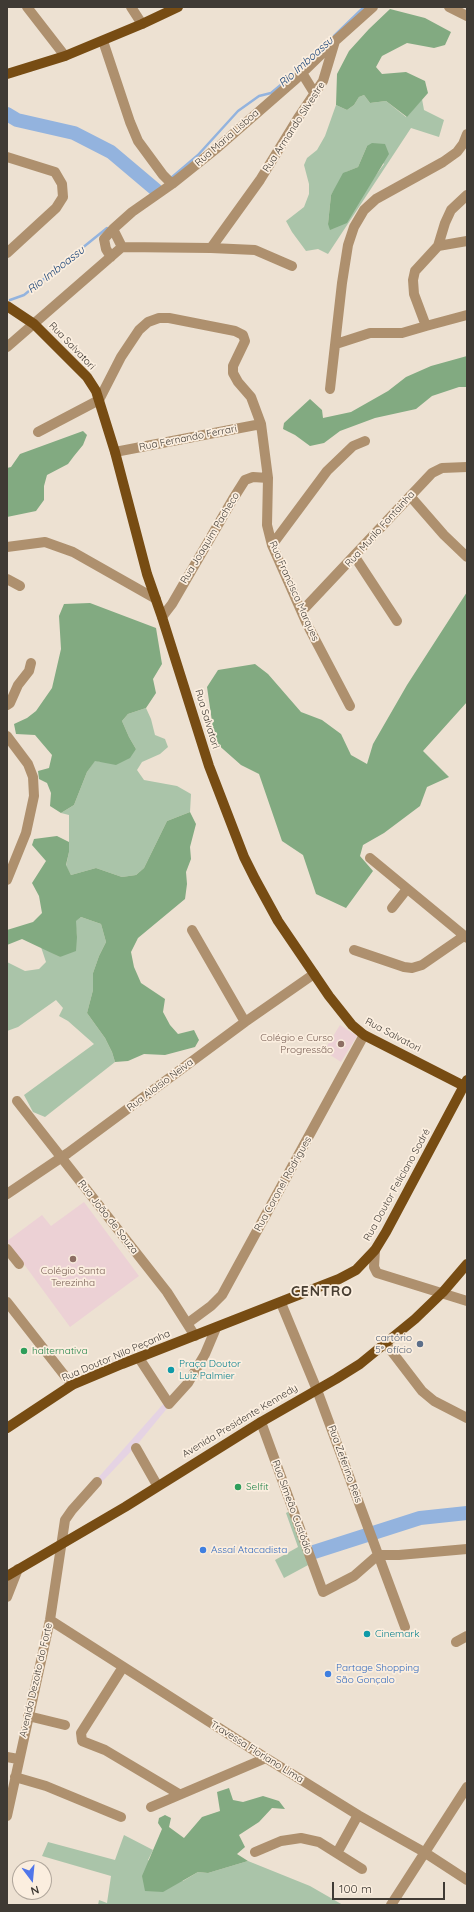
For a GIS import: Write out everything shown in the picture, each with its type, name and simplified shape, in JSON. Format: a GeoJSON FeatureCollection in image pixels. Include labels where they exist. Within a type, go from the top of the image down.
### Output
{"type":"FeatureCollection","features":[{"type":"Feature","properties":{"kind":"main road"},"geometry":{"type":"LineString","coordinates":[[7,74],[65,56],[103,41],[178,7]]}},
{"type":"Feature","properties":{"kind":"main road","name":"Rua Salvatori"},"geometry":{"type":"LineString","coordinates":[[7,306],[34,324],[87,377],[100,400],[147,574],[209,766],[244,857],[254,879],[278,921],[342,1014],[352,1025],[364,1034],[465,1083]]}},
{"type":"Feature","properties":{"kind":"main road","name":"Rua Doutor Feliciano Sodré"},"geometry":{"type":"LineString","coordinates":[[195,1336],[347,1276],[356,1270],[375,1250],[465,1083]]}},
{"type":"Feature","properties":{"kind":"main road","name":"Avenida Presidente Kennedy"},"geometry":{"type":"LineString","coordinates":[[7,1576],[261,1422],[354,1368],[386,1344],[443,1292],[467,1264]]}},
{"type":"Feature","properties":{"kind":"main road","name":"Rua Doutor Nilo Peçanha"},"geometry":{"type":"LineString","coordinates":[[7,1428],[72,1385],[195,1336]]}},
{"type":"Feature","properties":{"kind":"street"},"geometry":{"type":"LineString","coordinates":[[27,7],[65,56]]}},
{"type":"Feature","properties":{"kind":"street"},"geometry":{"type":"LineString","coordinates":[[131,7],[142,24]]}},
{"type":"Feature","properties":{"kind":"street"},"geometry":{"type":"LineString","coordinates":[[336,41],[373,7]]}},
{"type":"Feature","properties":{"kind":"street"},"geometry":{"type":"LineString","coordinates":[[449,7],[467,16]]}},
{"type":"Feature","properties":{"kind":"street"},"geometry":{"type":"LineString","coordinates":[[103,41],[130,122],[138,141],[167,180]]}},
{"type":"Feature","properties":{"kind":"street","name":"Rua Maria Lisboa"},"geometry":{"type":"LineString","coordinates":[[111,256],[104,243],[104,239],[113,229],[167,180],[217,148],[336,41]]}},
{"type":"Feature","properties":{"kind":"street","name":"Rua Armando Silvestre"},"geometry":{"type":"LineString","coordinates":[[211,248],[260,180],[323,81],[336,41]]}},
{"type":"Feature","properties":{"kind":"street"},"geometry":{"type":"LineString","coordinates":[[302,73],[315,94]]}},
{"type":"Feature","properties":{"kind":"street"},"geometry":{"type":"LineString","coordinates":[[330,389],[348,245],[354,227],[364,210],[376,199],[443,162],[457,152],[463,144],[467,134]]}},
{"type":"Feature","properties":{"kind":"street"},"geometry":{"type":"LineString","coordinates":[[7,157],[55,172],[62,184],[63,197],[56,208],[7,253]]}},
{"type":"Feature","properties":{"kind":"street"},"geometry":{"type":"LineString","coordinates":[[426,326],[414,294],[413,280],[415,271],[438,246],[445,223],[451,210],[467,196]]}},
{"type":"Feature","properties":{"kind":"street"},"geometry":{"type":"LineString","coordinates":[[113,229],[122,247]]}},
{"type":"Feature","properties":{"kind":"street"},"geometry":{"type":"LineString","coordinates":[[438,246],[467,241]]}},
{"type":"Feature","properties":{"kind":"street"},"geometry":{"type":"LineString","coordinates":[[7,347],[122,247],[255,250],[292,266]]}},
{"type":"Feature","properties":{"kind":"street"},"geometry":{"type":"LineString","coordinates":[[336,344],[370,333],[402,333],[467,315]]}},
{"type":"Feature","properties":{"kind":"street","name":"Rua Francisca Marques"},"geometry":{"type":"LineString","coordinates":[[100,400],[121,357],[139,330],[148,322],[159,318],[169,318],[229,330],[243,335],[245,341],[233,366],[238,382],[251,397],[261,424],[268,478],[267,525],[272,545],[307,624],[350,706]]}},
{"type":"Feature","properties":{"kind":"street"},"geometry":{"type":"LineString","coordinates":[[38,432],[100,400]]}},
{"type":"Feature","properties":{"kind":"street","name":"Rua Fernando Ferrari"},"geometry":{"type":"LineString","coordinates":[[115,452],[261,424]]}},
{"type":"Feature","properties":{"kind":"street"},"geometry":{"type":"LineString","coordinates":[[272,545],[327,471],[354,446],[365,441]]}},
{"type":"Feature","properties":{"kind":"street","name":"Rua Murilo Fontainha"},"geometry":{"type":"LineString","coordinates":[[302,611],[355,557],[410,496],[437,470],[442,468],[467,467]]}},
{"type":"Feature","properties":{"kind":"street","name":"Rua Joaquim Pacheco"},"geometry":{"type":"LineString","coordinates":[[162,617],[172,604],[245,480],[253,477],[268,478]]}},
{"type":"Feature","properties":{"kind":"street"},"geometry":{"type":"LineString","coordinates":[[410,496],[444,535],[467,557]]}},
{"type":"Feature","properties":{"kind":"street"},"geometry":{"type":"LineString","coordinates":[[7,547],[45,542],[66,549],[156,599]]}},
{"type":"Feature","properties":{"kind":"street"},"geometry":{"type":"LineString","coordinates":[[355,557],[397,621]]}},
{"type":"Feature","properties":{"kind":"street"},"geometry":{"type":"LineString","coordinates":[[7,579],[20,586]]}},
{"type":"Feature","properties":{"kind":"street"},"geometry":{"type":"LineString","coordinates":[[7,705],[32,663]]}},
{"type":"Feature","properties":{"kind":"street"},"geometry":{"type":"LineString","coordinates":[[7,736],[28,764],[33,777],[34,796],[26,833],[7,880]]}},
{"type":"Feature","properties":{"kind":"street"},"geometry":{"type":"LineString","coordinates":[[354,950],[404,967],[412,968],[422,965],[466,937],[370,858]]}},
{"type":"Feature","properties":{"kind":"street"},"geometry":{"type":"LineString","coordinates":[[392,908],[407,889]]}},
{"type":"Feature","properties":{"kind":"street"},"geometry":{"type":"LineString","coordinates":[[192,930],[245,1022]]}},
{"type":"Feature","properties":{"kind":"street","name":"Rua Aloisio Neiva"},"geometry":{"type":"LineString","coordinates":[[7,1194],[61,1158],[245,1022],[314,974]]}},
{"type":"Feature","properties":{"kind":"street","name":"Rua Coronel Rodrigues"},"geometry":{"type":"LineString","coordinates":[[188,1323],[211,1306],[222,1295],[364,1034]]}},
{"type":"Feature","properties":{"kind":"street","name":"Rua João de Souza"},"geometry":{"type":"LineString","coordinates":[[17,1100],[167,1292],[195,1336]]}},
{"type":"Feature","properties":{"kind":"street"},"geometry":{"type":"LineString","coordinates":[[7,1249],[18,1264]]}},
{"type":"Feature","properties":{"kind":"street"},"geometry":{"type":"LineString","coordinates":[[375,1250],[374,1268],[377,1273],[443,1292],[467,1301]]}},
{"type":"Feature","properties":{"kind":"street"},"geometry":{"type":"LineString","coordinates":[[7,1302],[72,1385]]}},
{"type":"Feature","properties":{"kind":"street","name":"Rua Zeferino Reis"},"geometry":{"type":"LineString","coordinates":[[280,1303],[317,1390],[405,1627]]}},
{"type":"Feature","properties":{"kind":"street"},"geometry":{"type":"LineString","coordinates":[[139,1358],[169,1404],[188,1383],[205,1354],[216,1328]]}},
{"type":"Feature","properties":{"kind":"street"},"geometry":{"type":"LineString","coordinates":[[386,1344],[422,1391],[434,1401],[467,1418]]}},
{"type":"Feature","properties":{"kind":"street","name":"Rua Simeão Custódio"},"geometry":{"type":"LineString","coordinates":[[261,1422],[322,1592],[354,1576],[378,1555]]}},
{"type":"Feature","properties":{"kind":"street"},"geometry":{"type":"LineString","coordinates":[[136,1448],[157,1485]]}},
{"type":"Feature","properties":{"kind":"street","name":"Avenida Dezoito do Forte"},"geometry":{"type":"LineString","coordinates":[[7,1816],[18,1759],[50,1620],[65,1520],[97,1482]]}},
{"type":"Feature","properties":{"kind":"street"},"geometry":{"type":"LineString","coordinates":[[378,1555],[398,1555],[467,1548]]}},
{"type":"Feature","properties":{"kind":"street"},"geometry":{"type":"LineString","coordinates":[[7,1597],[18,1569]]}},
{"type":"Feature","properties":{"kind":"street","name":"Travessa Floriano Lima"},"geometry":{"type":"LineString","coordinates":[[50,1620],[266,1758],[358,1815],[424,1852],[467,1880]]}},
{"type":"Feature","properties":{"kind":"street"},"geometry":{"type":"LineString","coordinates":[[456,1642],[467,1636]]}},
{"type":"Feature","properties":{"kind":"street"},"geometry":{"type":"LineString","coordinates":[[123,1668],[81,1733],[82,1742],[105,1750],[179,1794]]}},
{"type":"Feature","properties":{"kind":"street"},"geometry":{"type":"LineString","coordinates":[[28,1716],[65,1725]]}},
{"type":"Feature","properties":{"kind":"street"},"geometry":{"type":"LineString","coordinates":[[7,1757],[18,1759]]}},
{"type":"Feature","properties":{"kind":"street"},"geometry":{"type":"LineString","coordinates":[[151,1807],[266,1758]]}},
{"type":"Feature","properties":{"kind":"street"},"geometry":{"type":"LineString","coordinates":[[15,1777],[46,1786],[122,1817]]}},
{"type":"Feature","properties":{"kind":"street"},"geometry":{"type":"LineString","coordinates":[[391,1905],[467,1787]]}},
{"type":"Feature","properties":{"kind":"street"},"geometry":{"type":"LineString","coordinates":[[336,1853],[358,1815]]}},
{"type":"Feature","properties":{"kind":"street"},"geometry":{"type":"LineString","coordinates":[[255,1852],[281,1841],[301,1838],[319,1842],[362,1869]]}},
{"type":"Feature","properties":{"kind":"shaded area","name":"Colégio e Curso Progressão"},"geometry":{"type":"Polygon","coordinates":[[[340,1025],[357,1036],[341,1062],[324,1051],[340,1025]]]}},
{"type":"Feature","properties":{"kind":"shaded area","name":"Colégio Santa Terezinha"},"geometry":{"type":"Polygon","coordinates":[[[84,1202],[139,1276],[70,1327],[7,1241],[42,1215],[51,1226],[84,1202]]]}},
{"type":"Feature","properties":{"kind":"shaded area"},"geometry":{"type":"Polygon","coordinates":[[[165,1402],[169,1406],[136,1446],[101,1483],[97,1479],[165,1402]]]}},
{"type":"Feature","properties":{"kind":"green space"},"geometry":{"type":"Polygon","coordinates":[[[390,9],[425,18],[451,32],[445,45],[434,48],[407,43],[382,56],[376,67],[382,74],[406,72],[425,81],[428,93],[407,117],[386,101],[370,103],[364,95],[359,97],[354,105],[347,110],[336,105],[337,74],[349,51],[390,9]]]}},
{"type":"Feature","properties":{"kind":"green space"},"geometry":{"type":"Polygon","coordinates":[[[364,95],[370,103],[386,101],[406,117],[422,99],[424,110],[444,120],[439,137],[411,128],[328,254],[318,249],[306,251],[286,221],[304,207],[309,194],[309,184],[304,165],[307,158],[317,150],[325,136],[336,105],[347,110],[354,105],[359,97],[364,95]],[[367,146],[358,167],[346,172],[331,195],[328,224],[373,179],[384,164],[367,146]]]}},
{"type":"Feature","properties":{"kind":"green space"},"geometry":{"type":"Polygon","coordinates":[[[372,143],[385,144],[389,154],[347,223],[330,230],[328,224],[331,195],[343,173],[358,167],[367,146],[372,143]]]}},
{"type":"Feature","properties":{"kind":"green space"},"geometry":{"type":"Polygon","coordinates":[[[467,356],[467,387],[459,387],[432,396],[416,409],[375,418],[340,431],[324,443],[310,446],[295,435],[283,429],[284,423],[310,399],[322,410],[323,418],[351,412],[388,391],[406,377],[431,366],[467,356]]]}},
{"type":"Feature","properties":{"kind":"green space"},"geometry":{"type":"Polygon","coordinates":[[[83,431],[87,435],[83,445],[68,464],[47,475],[44,486],[44,500],[36,511],[7,517],[7,468],[11,467],[20,454],[83,431]]]}},
{"type":"Feature","properties":{"kind":"green space"},"geometry":{"type":"Polygon","coordinates":[[[467,592],[467,702],[423,751],[449,777],[427,787],[420,806],[384,833],[363,845],[360,856],[373,871],[346,908],[316,894],[303,855],[282,841],[259,774],[241,765],[215,742],[207,687],[218,670],[255,664],[268,674],[301,712],[322,720],[341,734],[351,755],[367,764],[373,744],[407,685],[467,592]]]}},
{"type":"Feature","properties":{"kind":"green space"},"geometry":{"type":"Polygon","coordinates":[[[90,603],[156,628],[162,664],[153,679],[156,693],[146,708],[128,714],[122,721],[136,749],[130,758],[116,765],[95,761],[87,772],[74,805],[61,813],[50,806],[51,793],[47,783],[39,779],[38,771],[49,768],[52,755],[35,735],[16,734],[14,724],[27,718],[36,711],[52,688],[61,649],[59,616],[64,604],[90,603]]]}},
{"type":"Feature","properties":{"kind":"green space"},"geometry":{"type":"Polygon","coordinates":[[[146,708],[151,719],[155,735],[165,739],[168,747],[160,754],[142,762],[137,770],[144,780],[177,786],[191,794],[190,812],[167,821],[144,868],[136,875],[122,877],[96,868],[71,875],[66,866],[69,852],[69,815],[61,813],[74,805],[87,772],[95,760],[100,762],[136,749],[122,721],[128,714],[146,708]]]}},
{"type":"Feature","properties":{"kind":"green space"},"geometry":{"type":"Polygon","coordinates":[[[190,812],[196,824],[190,847],[191,859],[186,872],[187,884],[185,899],[138,938],[131,952],[134,967],[141,983],[165,999],[163,1012],[170,1025],[178,1034],[194,1030],[199,1040],[195,1047],[165,1055],[144,1054],[128,1061],[115,1062],[105,1038],[87,1013],[93,990],[93,973],[106,942],[101,924],[81,917],[76,921],[76,951],[60,957],[22,939],[7,945],[7,930],[33,922],[42,913],[39,896],[32,883],[46,861],[32,845],[34,839],[57,836],[69,842],[69,852],[66,865],[71,875],[96,868],[122,877],[136,875],[144,868],[167,821],[190,812]]]}},
{"type":"Feature","properties":{"kind":"green space"},"geometry":{"type":"Polygon","coordinates":[[[81,917],[101,924],[106,942],[93,973],[93,990],[87,1013],[105,1038],[115,1062],[45,1117],[33,1112],[24,1095],[94,1044],[68,1021],[59,1016],[63,1008],[56,1000],[18,1027],[7,1031],[7,962],[25,971],[39,969],[46,962],[41,947],[60,957],[77,937],[75,921],[81,917]]]}},
{"type":"Feature","properties":{"kind":"green space"},"geometry":{"type":"Polygon","coordinates":[[[290,1511],[310,1564],[284,1578],[275,1560],[298,1547],[286,1513],[290,1511]]]}},
{"type":"Feature","properties":{"kind":"green space"},"geometry":{"type":"Polygon","coordinates":[[[229,1788],[233,1800],[243,1802],[263,1796],[279,1801],[285,1809],[272,1808],[259,1822],[239,1835],[245,1847],[237,1854],[248,1861],[208,1873],[198,1872],[163,1892],[145,1891],[142,1876],[162,1829],[158,1823],[159,1818],[165,1815],[171,1818],[169,1827],[184,1838],[202,1817],[220,1811],[217,1792],[229,1788]]]}},
{"type":"Feature","properties":{"kind":"green space"},"geometry":{"type":"Polygon","coordinates":[[[124,1835],[153,1850],[148,1860],[183,1881],[198,1872],[208,1873],[248,1861],[310,1886],[343,1905],[98,1905],[99,1900],[107,1903],[111,1876],[42,1856],[48,1842],[115,1860],[124,1835]]]}},
{"type":"Feature","properties":{"kind":"waterway","name":"Rio Imboassu"},"geometry":{"type":"LineString","coordinates":[[334,36],[364,7]]}},
{"type":"Feature","properties":{"kind":"waterway","name":"Rio Imboassu"},"geometry":{"type":"LineString","coordinates":[[171,178],[198,155],[238,111],[259,96],[271,93],[294,74]]}},
{"type":"Feature","properties":{"kind":"waterway","name":"Rio Imboassu"},"geometry":{"type":"LineString","coordinates":[[7,114],[17,120],[74,133],[111,152],[156,190]]}},
{"type":"Feature","properties":{"kind":"waterway","name":"Rio Imboassu"},"geometry":{"type":"LineString","coordinates":[[10,300],[24,295],[107,228]]}},
{"type":"Feature","properties":{"kind":"waterway"},"geometry":{"type":"LineString","coordinates":[[314,1552],[420,1518],[467,1513]]}},
{"type":"Feature","properties":{"kind":"place","name":"Colégio e Curso Progressão"},"geometry":{"type":"Point","coordinates":[341,1044]}},
{"type":"Feature","properties":{"kind":"place","name":"Colégio Santa Terezinha"},"geometry":{"type":"Point","coordinates":[73,1259]}},
{"type":"Feature","properties":{"kind":"place","name":"cartório 5° ofício"},"geometry":{"type":"Point","coordinates":[420,1344]}},
{"type":"Feature","properties":{"kind":"place","name":"halternativa"},"geometry":{"type":"Point","coordinates":[24,1351]}},
{"type":"Feature","properties":{"kind":"place","name":"Praça Doutor Luiz Palmier"},"geometry":{"type":"Point","coordinates":[171,1370]}},
{"type":"Feature","properties":{"kind":"place","name":"Selfit"},"geometry":{"type":"Point","coordinates":[238,1487]}},
{"type":"Feature","properties":{"kind":"place","name":"Assaí Atacadista"},"geometry":{"type":"Point","coordinates":[203,1550]}},
{"type":"Feature","properties":{"kind":"place","name":"Cinemark"},"geometry":{"type":"Point","coordinates":[367,1634]}},
{"type":"Feature","properties":{"kind":"place","name":"Partage Shopping São Gonçalo"},"geometry":{"type":"Point","coordinates":[328,1674]}},
{"type":"Feature","properties":{"kind":"district","name":"CENTRO"},"geometry":{"type":"Point","coordinates":[322,1292]}}]}
